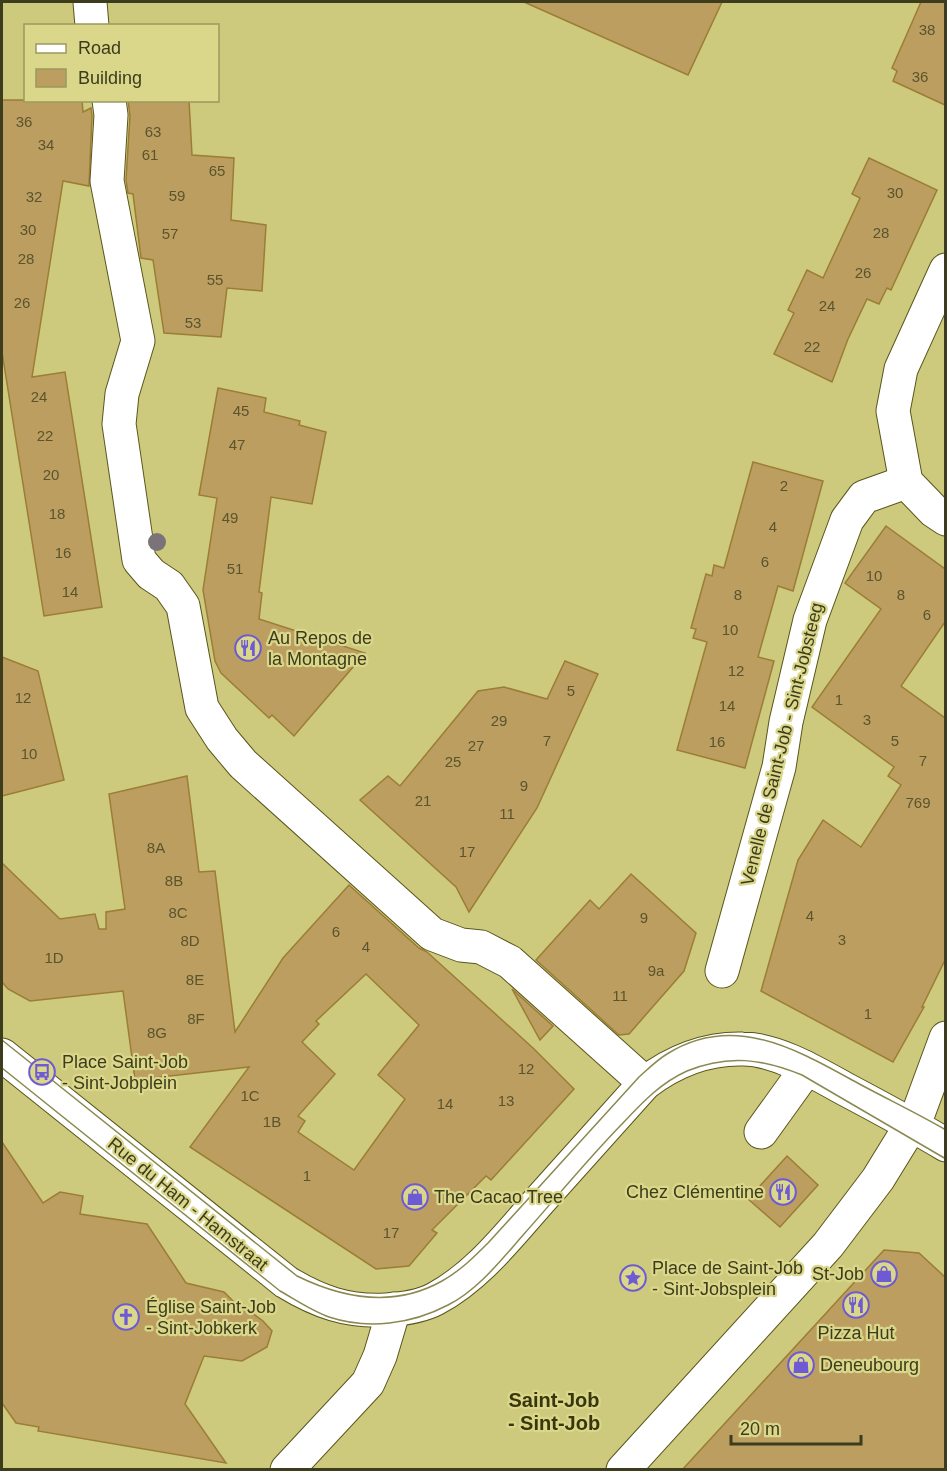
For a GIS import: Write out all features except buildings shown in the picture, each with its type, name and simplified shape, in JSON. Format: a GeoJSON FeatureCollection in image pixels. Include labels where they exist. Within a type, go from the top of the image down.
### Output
{"type":"FeatureCollection","features":[{"type":"Feature","properties":{"kind":"street"},"geometry":{"type":"LineString","coordinates":[[90,2],[93,24]]}},
{"type":"Feature","properties":{"kind":"street"},"geometry":{"type":"LineString","coordinates":[[109,102],[111,115],[107,181],[138,341],[122,393],[119,424],[139,560],[151,574],[169,585],[183,606],[202,708],[222,739],[243,764],[432,934],[461,945],[481,947],[510,962],[645,1083]]}},
{"type":"Feature","properties":{"kind":"street"},"geometry":{"type":"LineString","coordinates":[[945,270],[901,369],[893,411],[906,482],[945,519]]}},
{"type":"Feature","properties":{"kind":"street","name":"Venelle de Saint-Job - Sint-Jobsteeg"},"geometry":{"type":"LineString","coordinates":[[722,970],[778,767],[810,620],[847,520],[864,497],[906,482]]}},
{"type":"Feature","properties":{"kind":"street"},"geometry":{"type":"LineString","coordinates":[[623,1470],[828,1245],[878,1179],[918,1114],[945,1038]]}},
{"type":"Feature","properties":{"kind":"street"},"geometry":{"type":"LineString","coordinates":[[287,1470],[368,1383],[380,1356],[394,1309],[434,1300],[468,1277],[496,1249],[645,1083],[661,1071],[693,1056],[713,1051],[744,1048],[755,1050],[804,1067],[945,1145]]}},
{"type":"Feature","properties":{"kind":"street","name":"Rue du Ham - Hamstraat"},"geometry":{"type":"LineString","coordinates":[[2,1054],[286,1282],[307,1295],[349,1309],[369,1311],[394,1309]]}},
{"type":"Feature","properties":{"kind":"street"},"geometry":{"type":"LineString","coordinates":[[761,1132],[802,1075],[804,1067]]}},
{"type":"Feature","properties":{"kind":"tram line"},"geometry":{"type":"LineString","coordinates":[[2,1040],[297,1276],[333,1290],[369,1297],[406,1295],[442,1281],[461,1268],[488,1243],[639,1077],[663,1056],[691,1042],[715,1036],[739,1036],[785,1047],[830,1068],[946,1130]]}},
{"type":"Feature","properties":{"kind":"tram line"},"geometry":{"type":"LineString","coordinates":[[2,1068],[280,1291],[323,1315],[359,1323],[405,1321],[434,1312],[459,1299],[479,1283],[498,1263],[596,1152],[644,1102],[677,1076],[702,1066],[731,1061],[759,1062],[802,1075],[946,1159]]}},
{"type":"Feature","properties":{"kind":"place","name":"Au Repos de la Montagne"},"geometry":{"type":"Point","coordinates":[248,648]}},
{"type":"Feature","properties":{"kind":"place","name":"Place Saint-Job - Sint-Jobplein"},"geometry":{"type":"Point","coordinates":[42,1072]}},
{"type":"Feature","properties":{"kind":"place","name":"Chez Clémentine"},"geometry":{"type":"Point","coordinates":[783,1192]}},
{"type":"Feature","properties":{"kind":"place","name":"The Cacao Tree"},"geometry":{"type":"Point","coordinates":[415,1197]}},
{"type":"Feature","properties":{"kind":"place","name":"St-Job"},"geometry":{"type":"Point","coordinates":[884,1274]}},
{"type":"Feature","properties":{"kind":"place","name":"Place de Saint-Job - Sint-Jobsplein"},"geometry":{"type":"Point","coordinates":[633,1278]}},
{"type":"Feature","properties":{"kind":"place","name":"Pizza Hut"},"geometry":{"type":"Point","coordinates":[856,1305]}},
{"type":"Feature","properties":{"kind":"place","name":"Église Saint-Job - Sint-Jobkerk"},"geometry":{"type":"Point","coordinates":[126,1317]}},
{"type":"Feature","properties":{"kind":"place","name":"Deneubourg"},"geometry":{"type":"Point","coordinates":[801,1365]}},
{"type":"Feature","properties":{"kind":"district","name":"Saint-Job - Sint-Job"},"geometry":{"type":"Point","coordinates":[554,1412]}}]}
